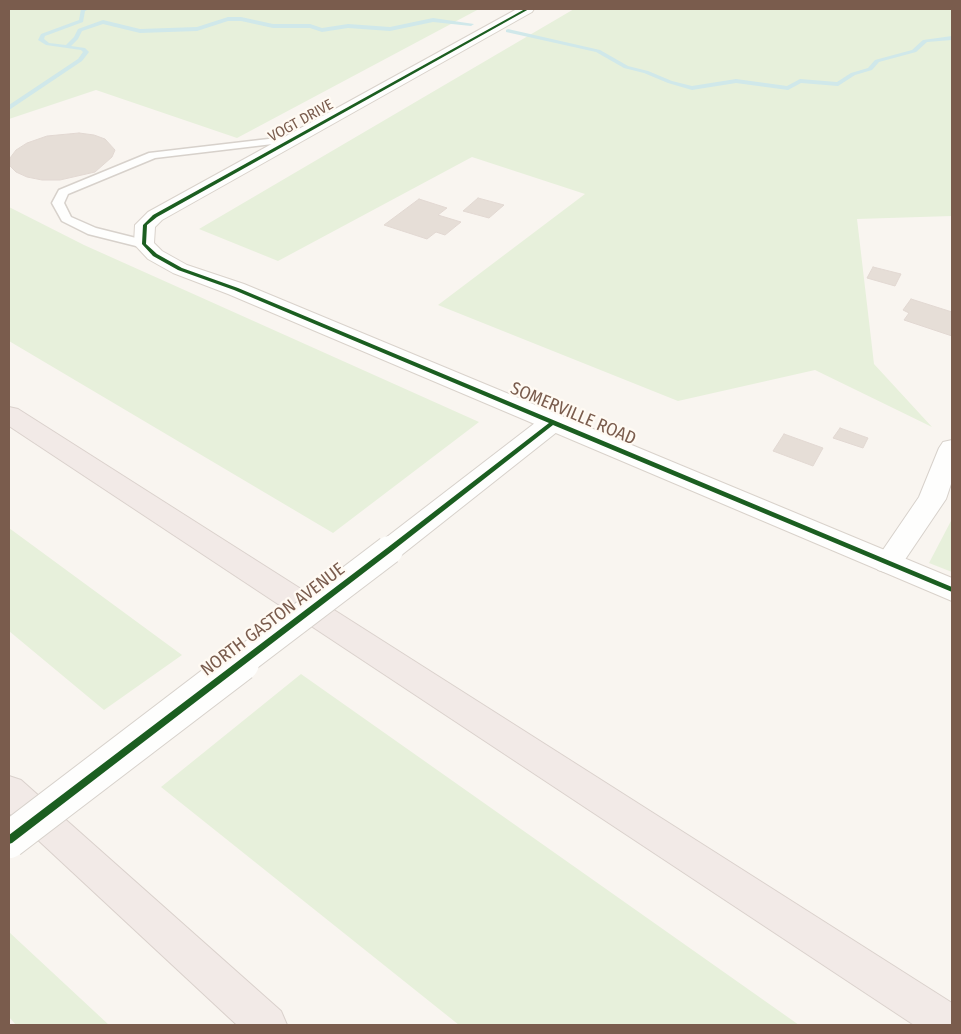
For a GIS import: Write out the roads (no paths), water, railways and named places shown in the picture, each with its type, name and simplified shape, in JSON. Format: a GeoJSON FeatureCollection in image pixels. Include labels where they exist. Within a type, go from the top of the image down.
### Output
{"type":"FeatureCollection","features":[{"type":"Feature","properties":{"kind":"highway"},"geometry":{"type":"LineString","coordinates":[[9,415],[950,1025]]}},
{"type":"Feature","properties":{"kind":"highway"},"geometry":{"type":"LineString","coordinates":[[9,791],[268,1025]]}},
{"type":"Feature","properties":{"kind":"street","name":"VOGT DRIVE"},"geometry":{"type":"LineString","coordinates":[[144,244],[144,225],[154,216],[527,9]]}},
{"type":"Feature","properties":{"kind":"street","name":"SOMERVILLE ROAD"},"geometry":{"type":"LineString","coordinates":[[144,244],[155,255],[180,269],[245,293],[952,590]]}},
{"type":"Feature","properties":{"kind":"street","name":"NORTH GASTON AVENUE"},"geometry":{"type":"LineString","coordinates":[[9,840],[389,550],[553,422]]}},
{"type":"Feature","properties":{"kind":"street"},"geometry":{"type":"LineString","coordinates":[[888,563],[932,499],[952,448]]}},
{"type":"Feature","properties":{"kind":"lane"},"geometry":{"type":"LineString","coordinates":[[144,244],[92,231],[66,219],[58,203],[63,192],[153,155],[294,139]]}},
{"type":"Feature","properties":{"kind":"waterway"},"geometry":{"type":"LineString","coordinates":[[67,47],[48,44],[41,40],[43,35],[81,21],[83,10],[86,9]]}},
{"type":"Feature","properties":{"kind":"waterway"},"geometry":{"type":"LineString","coordinates":[[67,47],[76,38],[80,30],[103,22],[140,31],[197,29],[228,19],[241,19],[273,26],[310,26],[322,30],[348,26],[390,29],[433,20],[471,24]]}},
{"type":"Feature","properties":{"kind":"waterway"},"geometry":{"type":"LineString","coordinates":[[508,31],[598,51],[626,67],[692,88],[736,81],[788,88],[800,81],[838,84],[853,74],[870,69],[877,61],[914,51],[925,41],[952,38]]}},
{"type":"Feature","properties":{"kind":"waterway"},"geometry":{"type":"LineString","coordinates":[[9,108],[80,60],[86,52],[83,49],[67,47]]}}]}
